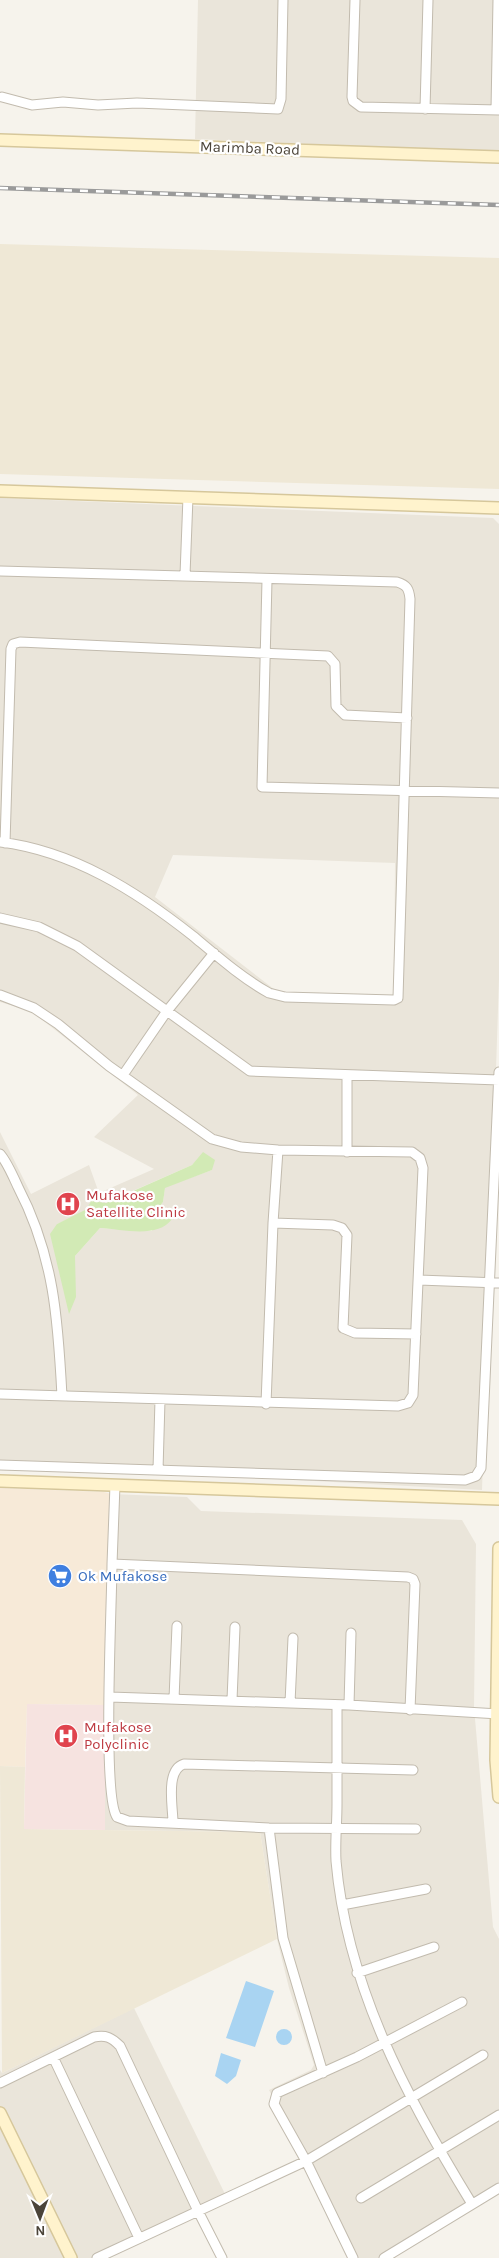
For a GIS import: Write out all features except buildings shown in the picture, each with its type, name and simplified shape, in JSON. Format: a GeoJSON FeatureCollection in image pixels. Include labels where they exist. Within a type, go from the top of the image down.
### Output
{"type":"FeatureCollection","features":[{"type":"Feature","properties":{"kind":"street"},"geometry":{"type":"LineString","coordinates":[[2,97],[32,104],[63,102],[98,105],[137,103],[278,109],[281,99],[283,0]]}},
{"type":"Feature","properties":{"kind":"street"},"geometry":{"type":"LineString","coordinates":[[355,0],[353,101],[361,107],[498,110],[498,0]]}},
{"type":"Feature","properties":{"kind":"street"},"geometry":{"type":"LineString","coordinates":[[425,109],[428,0]]}},
{"type":"Feature","properties":{"kind":"street","name":"Marimba Road"},"geometry":{"type":"LineString","coordinates":[[0,140],[499,157]]}},
{"type":"Feature","properties":{"kind":"street"},"geometry":{"type":"LineString","coordinates":[[0,491],[499,508]]}},
{"type":"Feature","properties":{"kind":"street"},"geometry":{"type":"LineString","coordinates":[[185,575],[188,497]]}},
{"type":"Feature","properties":{"kind":"street"},"geometry":{"type":"LineString","coordinates":[[0,571],[185,575],[266,580],[397,582],[407,586],[410,590],[406,792],[398,998],[394,1000],[276,996],[265,991],[171,919],[110,878],[46,852],[3,843],[11,649],[13,644],[20,642],[328,656],[335,664],[336,706],[345,715],[406,718]]}},
{"type":"Feature","properties":{"kind":"street"},"geometry":{"type":"LineString","coordinates":[[266,580],[262,787],[499,794]]}},
{"type":"Feature","properties":{"kind":"street"},"geometry":{"type":"LineString","coordinates":[[0,918],[38,927],[77,946],[250,1071],[499,1080]]}},
{"type":"Feature","properties":{"kind":"street"},"geometry":{"type":"LineString","coordinates":[[123,1075],[167,1011],[214,952]]}},
{"type":"Feature","properties":{"kind":"street"},"geometry":{"type":"LineString","coordinates":[[0,995],[34,1008],[212,1139],[241,1147],[278,1150],[412,1152],[420,1158],[422,1168],[413,1395],[408,1403],[403,1405],[266,1404],[0,1394]]}},
{"type":"Feature","properties":{"kind":"street"},"geometry":{"type":"LineString","coordinates":[[0,1465],[466,1480],[476,1476],[481,1468],[495,1283],[499,1072]]}},
{"type":"Feature","properties":{"kind":"street"},"geometry":{"type":"LineString","coordinates":[[347,1075],[347,1152]]}},
{"type":"Feature","properties":{"kind":"street"},"geometry":{"type":"LineString","coordinates":[[266,1404],[273,1222],[278,1150]]}},
{"type":"Feature","properties":{"kind":"street"},"geometry":{"type":"LineString","coordinates":[[0,1154],[34,1218],[42,1245],[58,1318],[62,1396]]}},
{"type":"Feature","properties":{"kind":"street"},"geometry":{"type":"LineString","coordinates":[[273,1222],[333,1225],[342,1228],[346,1235],[343,1328],[347,1331],[416,1334]]}},
{"type":"Feature","properties":{"kind":"street"},"geometry":{"type":"LineString","coordinates":[[419,1280],[495,1283]]}},
{"type":"Feature","properties":{"kind":"street"},"geometry":{"type":"LineString","coordinates":[[158,1470],[160,1400]]}},
{"type":"Feature","properties":{"kind":"street"},"geometry":{"type":"LineString","coordinates":[[0,1481],[499,1499]]}},
{"type":"Feature","properties":{"kind":"street"},"geometry":{"type":"LineString","coordinates":[[115,1485],[110,1697],[110,1750],[114,1812],[122,1820],[269,1828],[416,1830]]}},
{"type":"Feature","properties":{"kind":"street"},"geometry":{"type":"LineString","coordinates":[[499,1548],[496,1760],[499,1797]]}},
{"type":"Feature","properties":{"kind":"street"},"geometry":{"type":"LineString","coordinates":[[112,1564],[408,1577],[413,1579],[415,1584],[410,1710]]}},
{"type":"Feature","properties":{"kind":"street"},"geometry":{"type":"LineString","coordinates":[[174,1699],[176,1626]]}},
{"type":"Feature","properties":{"kind":"street"},"geometry":{"type":"LineString","coordinates":[[232,1700],[235,1627]]}},
{"type":"Feature","properties":{"kind":"street"},"geometry":{"type":"LineString","coordinates":[[349,1705],[351,1633]]}},
{"type":"Feature","properties":{"kind":"street"},"geometry":{"type":"LineString","coordinates":[[290,1703],[293,1638]]}},
{"type":"Feature","properties":{"kind":"street"},"geometry":{"type":"LineString","coordinates":[[110,1697],[349,1705],[498,1714]]}},
{"type":"Feature","properties":{"kind":"street"},"geometry":{"type":"LineString","coordinates":[[337,1705],[336,1859],[342,1905],[357,1973],[383,2042],[411,2099],[472,2204]]}},
{"type":"Feature","properties":{"kind":"street"},"geometry":{"type":"LineString","coordinates":[[173,1823],[173,1776],[176,1768],[184,1764],[413,1770]]}},
{"type":"Feature","properties":{"kind":"street"},"geometry":{"type":"LineString","coordinates":[[269,1828],[283,1938],[323,2073]]}},
{"type":"Feature","properties":{"kind":"street"},"geometry":{"type":"LineString","coordinates":[[342,1905],[426,1889]]}},
{"type":"Feature","properties":{"kind":"street"},"geometry":{"type":"LineString","coordinates":[[357,1973],[434,1947]]}},
{"type":"Feature","properties":{"kind":"street"},"geometry":{"type":"LineString","coordinates":[[354,2258],[274,2100],[277,2093],[323,2073],[462,2002]]}},
{"type":"Feature","properties":{"kind":"street"},"geometry":{"type":"LineString","coordinates":[[0,2083],[54,2059],[94,2037],[110,2036],[120,2046],[222,2258]]}},
{"type":"Feature","properties":{"kind":"street"},"geometry":{"type":"LineString","coordinates":[[97,2258],[306,2161],[483,2055]]}},
{"type":"Feature","properties":{"kind":"street"},"geometry":{"type":"LineString","coordinates":[[54,2059],[139,2238]]}},
{"type":"Feature","properties":{"kind":"street"},"geometry":{"type":"LineString","coordinates":[[0,2113],[71,2258]]}},
{"type":"Feature","properties":{"kind":"street"},"geometry":{"type":"LineString","coordinates":[[361,2198],[499,2115]]}},
{"type":"Feature","properties":{"kind":"street"},"geometry":{"type":"LineString","coordinates":[[384,2258],[499,2188]]}},
{"type":"Feature","properties":{"kind":"shaded area"},"geometry":{"type":"Polygon","coordinates":[[[198,0],[499,0],[499,152],[195,139],[198,0]]]}},
{"type":"Feature","properties":{"kind":"shaded area"},"geometry":{"type":"Polygon","coordinates":[[[0,244],[499,258],[499,489],[0,474],[0,244]]]}},
{"type":"Feature","properties":{"kind":"shaded area"},"geometry":{"type":"Polygon","coordinates":[[[0,498],[493,518],[499,524],[499,979],[482,1490],[0,1464],[0,1132],[31,1194],[89,1165],[99,1193],[154,1169],[94,1137],[138,1095],[31,1011],[0,1002],[0,498]],[[173,855],[155,897],[279,993],[394,997],[395,863],[173,855]],[[203,1153],[192,1165],[57,1224],[75,1256],[100,1228],[152,1231],[156,1211],[163,1202],[165,1187],[212,1170],[203,1153]]]}},
{"type":"Feature","properties":{"kind":"shaded area"},"geometry":{"type":"Polygon","coordinates":[[[0,1488],[104,1492],[111,1494],[105,1705],[27,1704],[25,1767],[0,1766],[0,1488]]]}},
{"type":"Feature","properties":{"kind":"shaded area"},"geometry":{"type":"Polygon","coordinates":[[[111,1494],[187,1497],[201,1511],[462,1520],[476,1544],[474,1707],[493,1927],[499,1939],[499,2182],[381,2258],[357,2258],[269,2090],[311,2070],[314,2065],[289,1988],[277,1939],[260,1832],[105,1830],[105,1705],[111,1494]]]}},
{"type":"Feature","properties":{"kind":"shaded area","name":"Mufakose Polyclinic"},"geometry":{"type":"Polygon","coordinates":[[[27,1704],[105,1705],[105,1830],[24,1829],[27,1704]]]}},
{"type":"Feature","properties":{"kind":"shaded area"},"geometry":{"type":"Polygon","coordinates":[[[0,1766],[25,1767],[24,1829],[260,1832],[277,1939],[2,2073],[0,1766]]]}},
{"type":"Feature","properties":{"kind":"shaded area"},"geometry":{"type":"Polygon","coordinates":[[[134,2008],[226,2196],[92,2258],[0,2258],[0,2070],[2,2073],[134,2008]]]}},
{"type":"Feature","properties":{"kind":"green space"},"geometry":{"type":"Polygon","coordinates":[[[203,1152],[215,1160],[212,1170],[165,1188],[163,1202],[156,1211],[172,1219],[166,1225],[149,1231],[100,1228],[75,1256],[76,1297],[69,1314],[50,1234],[57,1224],[87,1209],[91,1201],[106,1203],[192,1165],[203,1152]]]}},
{"type":"Feature","properties":{"kind":"water"},"geometry":{"type":"Polygon","coordinates":[[[246,1981],[274,1991],[255,2047],[226,2038],[246,1981]]]}},
{"type":"Feature","properties":{"kind":"water"},"geometry":{"type":"Polygon","coordinates":[[[281,2029],[287,2029],[292,2034],[290,2043],[281,2045],[276,2040],[276,2034],[281,2029]]]}},
{"type":"Feature","properties":{"kind":"water"},"geometry":{"type":"Polygon","coordinates":[[[221,2053],[241,2060],[236,2076],[227,2084],[215,2076],[221,2053]]]}},
{"type":"Feature","properties":{"kind":"railway"},"geometry":{"type":"LineString","coordinates":[[0,188],[499,205]]}},
{"type":"Feature","properties":{"kind":"place","name":"Mufakose Satellite Clinic"},"geometry":{"type":"Point","coordinates":[68,1204]}},
{"type":"Feature","properties":{"kind":"place","name":"Ok Mufakose"},"geometry":{"type":"Point","coordinates":[60,1576]}},
{"type":"Feature","properties":{"kind":"place","name":"Mufakose Polyclinic"},"geometry":{"type":"Point","coordinates":[66,1736]}}]}
